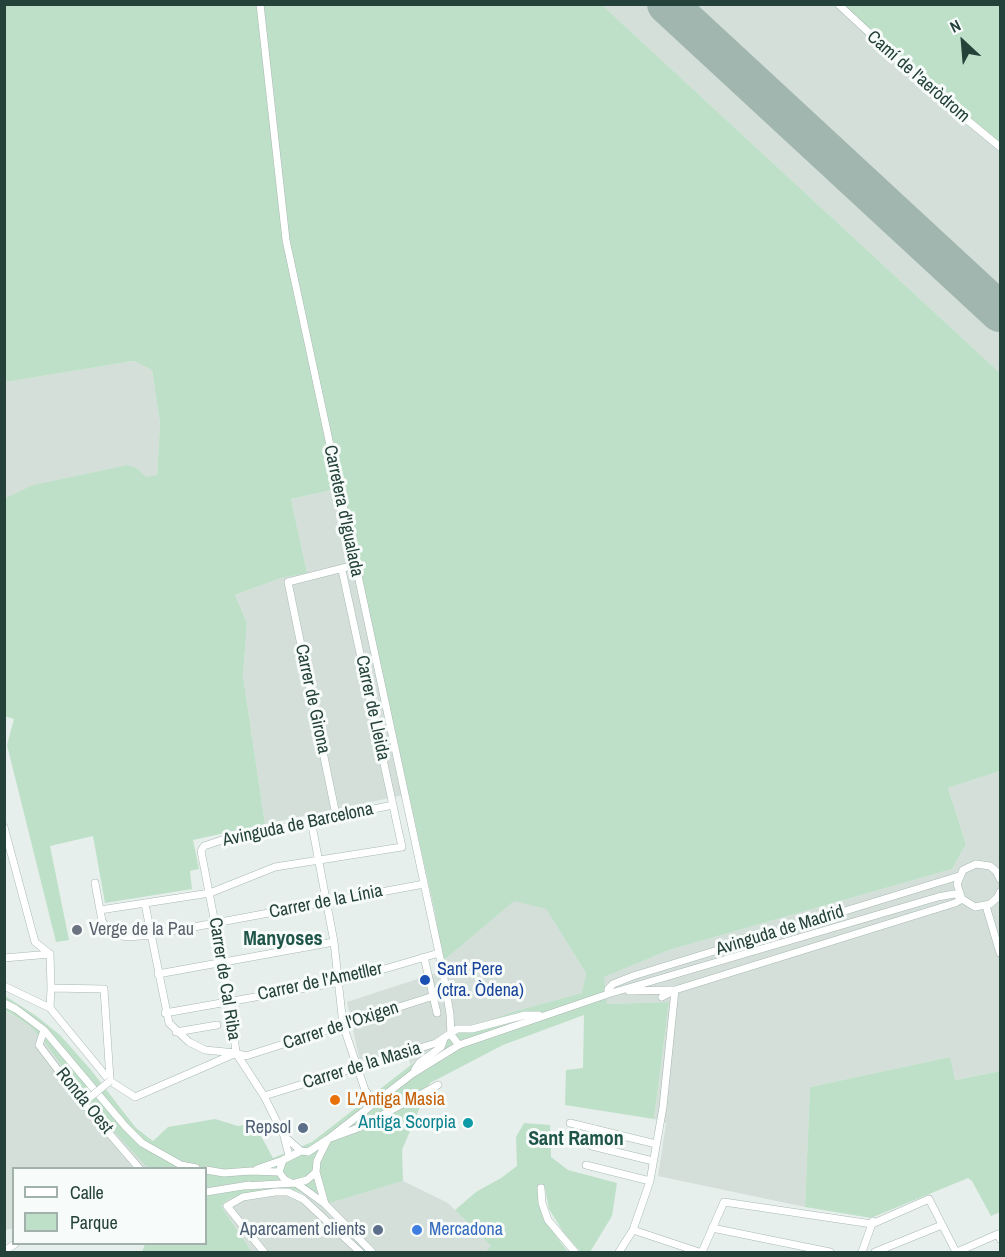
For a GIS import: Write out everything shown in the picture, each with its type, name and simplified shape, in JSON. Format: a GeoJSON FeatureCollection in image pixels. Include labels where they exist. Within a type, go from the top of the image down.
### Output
{"type":"FeatureCollection","features":[{"type":"Feature","properties":{"kind":"street","name":"Carretera d'Igualada"},"geometry":{"type":"LineString","coordinates":[[260,4],[286,240],[424,884],[450,1014],[450,1032],[459,1045]]}},
{"type":"Feature","properties":{"kind":"street","name":"Camí de l'aeròdrom"},"geometry":{"type":"LineString","coordinates":[[838,4],[932,91],[1000,147]]}},
{"type":"Feature","properties":{"kind":"street"},"geometry":{"type":"LineString","coordinates":[[342,570],[355,565]]}},
{"type":"Feature","properties":{"kind":"street","name":"Carrer de Girona"},"geometry":{"type":"LineString","coordinates":[[336,815],[288,582],[342,570]]}},
{"type":"Feature","properties":{"kind":"street","name":"Carrer de Lleida"},"geometry":{"type":"LineString","coordinates":[[319,860],[402,847],[342,570]]}},
{"type":"Feature","properties":{"kind":"street","name":"Avinguda de Barcelona"},"geometry":{"type":"LineString","coordinates":[[204,846],[311,820],[393,804]]}},
{"type":"Feature","properties":{"kind":"street"},"geometry":{"type":"LineString","coordinates":[[311,820],[334,942],[343,1025],[356,1066],[374,1102]]}},
{"type":"Feature","properties":{"kind":"street"},"geometry":{"type":"LineString","coordinates":[[4,827],[35,942],[50,954],[50,1008]]}},
{"type":"Feature","properties":{"kind":"street","name":"Carrer de Cal Riba"},"geometry":{"type":"LineString","coordinates":[[204,846],[201,850],[230,1001],[236,1053],[264,1096],[284,1136],[286,1158]]}},
{"type":"Feature","properties":{"kind":"street"},"geometry":{"type":"LineString","coordinates":[[95,883],[100,910],[210,892],[275,867],[319,860]]}},
{"type":"Feature","properties":{"kind":"street"},"geometry":{"type":"LineString","coordinates":[[1000,876],[990,866],[973,864],[963,870],[958,880],[961,898],[975,907],[986,906],[994,902],[1000,894]]}},
{"type":"Feature","properties":{"kind":"street"},"geometry":{"type":"LineString","coordinates":[[990,866],[1000,864]]}},
{"type":"Feature","properties":{"kind":"street","name":"Avinguda de Madrid"},"geometry":{"type":"LineString","coordinates":[[938,897],[952,889],[958,880]]}},
{"type":"Feature","properties":{"kind":"street","name":"Avinguda de Madrid"},"geometry":{"type":"LineString","coordinates":[[608,994],[608,989],[613,984],[633,976],[958,880]]}},
{"type":"Feature","properties":{"kind":"street","name":"Carrer de la Línia"},"geometry":{"type":"LineString","coordinates":[[100,910],[102,921],[108,929],[117,935],[128,937],[151,935],[424,884]]}},
{"type":"Feature","properties":{"kind":"street","name":"Avinguda de Madrid"},"geometry":{"type":"LineString","coordinates":[[412,1074],[459,1045],[608,994],[938,897],[954,894],[961,898],[955,903],[675,990],[662,997]]}},
{"type":"Feature","properties":{"kind":"street"},"geometry":{"type":"LineString","coordinates":[[145,904],[165,1013],[169,1023],[189,1042],[205,1050],[236,1053]]}},
{"type":"Feature","properties":{"kind":"street"},"geometry":{"type":"LineString","coordinates":[[986,906],[1000,953]]}},
{"type":"Feature","properties":{"kind":"street"},"geometry":{"type":"LineString","coordinates":[[158,974],[334,942]]}},
{"type":"Feature","properties":{"kind":"street","name":"Carrer de l'Ametller"},"geometry":{"type":"LineString","coordinates":[[165,1013],[340,982],[438,953]]}},
{"type":"Feature","properties":{"kind":"street"},"geometry":{"type":"LineString","coordinates":[[4,958],[50,954]]}},
{"type":"Feature","properties":{"kind":"street"},"geometry":{"type":"LineString","coordinates":[[424,957],[437,1013]]}},
{"type":"Feature","properties":{"kind":"street"},"geometry":{"type":"LineString","coordinates":[[4,986],[50,1008],[108,1078],[135,1097],[236,1053]]}},
{"type":"Feature","properties":{"kind":"street"},"geometry":{"type":"LineString","coordinates":[[51,988],[104,989],[108,1078],[83,1103]]}},
{"type":"Feature","properties":{"kind":"street"},"geometry":{"type":"LineString","coordinates":[[619,1252],[633,1230],[650,1181],[663,1107],[675,990],[620,991]]}},
{"type":"Feature","properties":{"kind":"street","name":"Carrer de l'Oxigen"},"geometry":{"type":"LineString","coordinates":[[236,1053],[246,1056],[446,992]]}},
{"type":"Feature","properties":{"kind":"street"},"geometry":{"type":"LineString","coordinates":[[4,1003],[16,1008],[44,1030],[141,1143],[181,1166],[188,1167]]}},
{"type":"Feature","properties":{"kind":"street"},"geometry":{"type":"LineString","coordinates":[[325,1204],[316,1172],[317,1161],[328,1139],[412,1074],[420,1062],[441,1047],[450,1032],[472,1029],[525,1015],[548,1014]]}},
{"type":"Feature","properties":{"kind":"street"},"geometry":{"type":"LineString","coordinates":[[176,1032],[217,1025]]}},
{"type":"Feature","properties":{"kind":"street","name":"Ronda Oest"},"geometry":{"type":"LineString","coordinates":[[44,1030],[39,1045],[83,1103],[138,1167]]}},
{"type":"Feature","properties":{"kind":"street","name":"Carrer de la Masia"},"geometry":{"type":"LineString","coordinates":[[264,1096],[436,1043],[450,1032]]}},
{"type":"Feature","properties":{"kind":"street"},"geometry":{"type":"LineString","coordinates":[[251,1171],[358,1128],[438,1085]]}},
{"type":"Feature","properties":{"kind":"street"},"geometry":{"type":"LineString","coordinates":[[570,1122],[656,1144]]}},
{"type":"Feature","properties":{"kind":"street"},"geometry":{"type":"LineString","coordinates":[[596,1129],[592,1146],[653,1161]]}},
{"type":"Feature","properties":{"kind":"street","name":"Carrer de Cal Riba"},"geometry":{"type":"LineString","coordinates":[[284,1136],[304,1151]]}},
{"type":"Feature","properties":{"kind":"street"},"geometry":{"type":"LineString","coordinates":[[304,1151],[317,1161]]}},
{"type":"Feature","properties":{"kind":"street"},"geometry":{"type":"LineString","coordinates":[[280,1174],[286,1158]]}},
{"type":"Feature","properties":{"kind":"street"},"geometry":{"type":"LineString","coordinates":[[586,1165],[650,1181]]}},
{"type":"Feature","properties":{"kind":"street"},"geometry":{"type":"LineString","coordinates":[[207,1170],[224,1173],[251,1171],[280,1174],[325,1204],[372,1252]]}},
{"type":"Feature","properties":{"kind":"street"},"geometry":{"type":"LineString","coordinates":[[207,1192],[245,1186],[294,1183],[307,1180],[316,1172]]}},
{"type":"Feature","properties":{"kind":"street"},"geometry":{"type":"LineString","coordinates":[[245,1186],[280,1174]]}},
{"type":"Feature","properties":{"kind":"street"},"geometry":{"type":"LineString","coordinates":[[541,1188],[542,1203],[548,1220],[575,1252]]}},
{"type":"Feature","properties":{"kind":"street"},"geometry":{"type":"LineString","coordinates":[[264,1252],[227,1206],[243,1197],[288,1192],[303,1199],[355,1251]]}},
{"type":"Feature","properties":{"kind":"street"},"geometry":{"type":"LineString","coordinates":[[633,1230],[701,1252],[724,1202],[873,1222],[929,1199],[956,1252],[999,1236]]}},
{"type":"Feature","properties":{"kind":"street"},"geometry":{"type":"LineString","coordinates":[[325,1220],[333,1214]]}},
{"type":"Feature","properties":{"kind":"street"},"geometry":{"type":"LineString","coordinates":[[862,1252],[873,1222]]}},
{"type":"Feature","properties":{"kind":"street"},"geometry":{"type":"LineString","coordinates":[[875,1252],[942,1225]]}},
{"type":"Feature","properties":{"kind":"street"},"geometry":{"type":"LineString","coordinates":[[712,1228],[830,1252]]}},
{"type":"Feature","properties":{"kind":"shaded area"},"geometry":{"type":"Polygon","coordinates":[[[602,5],[833,5],[974,131],[1000,150],[1000,373],[602,5]]]}},
{"type":"Feature","properties":{"kind":"shaded area"},"geometry":{"type":"Polygon","coordinates":[[[134,361],[152,370],[160,423],[157,475],[146,478],[137,468],[127,465],[34,485],[5,499],[5,382],[134,361]]]}},
{"type":"Feature","properties":{"kind":"shaded area"},"geometry":{"type":"Polygon","coordinates":[[[342,488],[409,794],[265,824],[243,676],[247,623],[235,595],[281,578],[307,573],[291,499],[342,488]]]}},
{"type":"Feature","properties":{"kind":"shaded area"},"geometry":{"type":"Polygon","coordinates":[[[1000,771],[1000,1071],[954,1080],[950,1057],[810,1087],[805,1207],[658,1176],[666,1123],[654,1119],[669,1002],[607,1004],[603,977],[669,950],[952,869],[966,844],[948,788],[1000,771]]]}},
{"type":"Feature","properties":{"kind":"shaded area"},"geometry":{"type":"Polygon","coordinates":[[[514,900],[546,909],[586,973],[583,993],[512,1012],[434,1047],[410,1065],[408,1049],[360,1062],[347,1002],[439,972],[443,961],[514,900]]]}},
{"type":"Feature","properties":{"kind":"shaded area"},"geometry":{"type":"Polygon","coordinates":[[[4,1010],[30,1026],[91,1106],[149,1167],[12,1167],[12,1228],[7,1230],[4,1227],[4,1010]]]}},
{"type":"Feature","properties":{"kind":"shaded area"},"geometry":{"type":"Polygon","coordinates":[[[403,1181],[448,1203],[492,1247],[485,1252],[252,1252],[221,1206],[227,1200],[243,1194],[294,1190],[330,1203],[403,1181]]]}},
{"type":"Feature","properties":{"kind":"green space"},"geometry":{"type":"Polygon","coordinates":[[[5,5],[602,5],[1000,373],[1000,771],[948,788],[966,844],[952,869],[669,950],[604,977],[607,1004],[669,1002],[654,1119],[565,1105],[566,1070],[583,1068],[584,1015],[503,1045],[430,1083],[402,1150],[403,1181],[330,1203],[294,1190],[243,1194],[227,1200],[221,1206],[252,1252],[142,1252],[145,1245],[207,1245],[207,1167],[148,1167],[144,1164],[91,1106],[30,1026],[5,1010],[5,996],[35,1015],[60,1035],[91,1070],[136,1128],[153,1141],[168,1127],[215,1119],[238,1126],[254,1123],[273,1158],[312,1142],[434,1047],[465,1030],[512,1012],[582,993],[586,973],[546,909],[514,901],[443,961],[435,913],[341,488],[291,499],[307,573],[281,578],[235,595],[247,623],[243,676],[265,824],[193,840],[199,869],[190,871],[192,889],[105,903],[93,836],[50,846],[69,940],[56,942],[7,745],[14,719],[4,716],[4,499],[33,485],[127,465],[137,468],[146,477],[157,475],[160,423],[152,370],[134,361],[5,382],[5,5]]]}},
{"type":"Feature","properties":{"kind":"green space"},"geometry":{"type":"Polygon","coordinates":[[[833,5],[1000,5],[1000,150],[974,131],[833,5]]]}},
{"type":"Feature","properties":{"kind":"green space"},"geometry":{"type":"Polygon","coordinates":[[[950,1057],[955,1080],[1000,1071],[1000,1212],[991,1216],[972,1181],[968,1178],[871,1218],[805,1207],[810,1087],[950,1057]]]}},
{"type":"Feature","properties":{"kind":"green space"},"geometry":{"type":"Polygon","coordinates":[[[524,1123],[550,1125],[551,1157],[568,1170],[617,1183],[612,1216],[590,1252],[581,1252],[564,1233],[549,1209],[545,1188],[538,1186],[539,1204],[548,1225],[568,1252],[485,1252],[491,1246],[455,1210],[476,1192],[517,1166],[516,1137],[524,1123]]]}},
{"type":"Feature","properties":{"kind":"runway"},"geometry":{"type":"LineString","coordinates":[[667,4],[1000,312]]}},
{"type":"Feature","properties":{"kind":"place","name":"Verge de la Pau"},"geometry":{"type":"Point","coordinates":[77,930]}},
{"type":"Feature","properties":{"kind":"place","name":"Sant Pere (ctra. Òdena)"},"geometry":{"type":"Point","coordinates":[425,980]}},
{"type":"Feature","properties":{"kind":"place","name":"L'Antiga Masia"},"geometry":{"type":"Point","coordinates":[335,1100]}},
{"type":"Feature","properties":{"kind":"place","name":"Antiga Scorpia"},"geometry":{"type":"Point","coordinates":[468,1123]}},
{"type":"Feature","properties":{"kind":"place","name":"Repsol"},"geometry":{"type":"Point","coordinates":[303,1128]}},
{"type":"Feature","properties":{"kind":"place","name":"Aparcament clients"},"geometry":{"type":"Point","coordinates":[378,1230]}},
{"type":"Feature","properties":{"kind":"place","name":"Mercadona"},"geometry":{"type":"Point","coordinates":[417,1230]}},
{"type":"Feature","properties":{"kind":"district","name":"Manyoses"},"geometry":{"type":"Point","coordinates":[283,940]}},
{"type":"Feature","properties":{"kind":"district","name":"Sant Ramon"},"geometry":{"type":"Point","coordinates":[576,1140]}}]}
